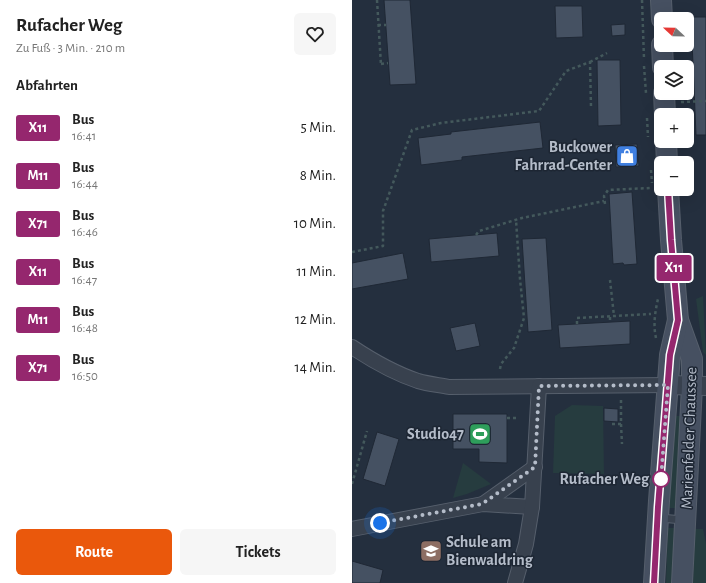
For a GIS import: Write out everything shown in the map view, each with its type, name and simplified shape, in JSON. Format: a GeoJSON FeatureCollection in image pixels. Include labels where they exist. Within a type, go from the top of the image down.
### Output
{"type":"FeatureCollection","features":[{"type":"Feature","properties":{"kind":"main road"},"geometry":{"type":"LineString","coordinates":[[661,196],[671,240],[678,320]]}},
{"type":"Feature","properties":{"kind":"main road","name":"Marienfelder Chaussee"},"geometry":{"type":"LineString","coordinates":[[654,583],[670,355],[678,320]]}},
{"type":"Feature","properties":{"kind":"main road","name":"Marienfelder Chaussee"},"geometry":{"type":"LineString","coordinates":[[678,320],[692,359],[699,386],[686,520],[682,583]]}},
{"type":"Feature","properties":{"kind":"street"},"geometry":{"type":"LineString","coordinates":[[352,347],[374,362],[419,381],[449,387],[699,386]]}},
{"type":"Feature","properties":{"kind":"street"},"geometry":{"type":"LineString","coordinates":[[515,583],[526,544],[532,507],[539,386]]}},
{"type":"Feature","properties":{"kind":"street"},"geometry":{"type":"LineString","coordinates":[[482,504],[535,467]]}},
{"type":"Feature","properties":{"kind":"street"},"geometry":{"type":"LineString","coordinates":[[352,529],[482,504],[532,507]]}},
{"type":"Feature","properties":{"kind":"lane"},"geometry":{"type":"LineString","coordinates":[[658,518],[686,520]]}},
{"type":"Feature","properties":{"kind":"path"},"geometry":{"type":"LineString","coordinates":[[377,0],[381,64],[388,63]]}},
{"type":"Feature","properties":{"kind":"path"},"geometry":{"type":"LineString","coordinates":[[378,26],[386,25]]}},
{"type":"Feature","properties":{"kind":"path"},"geometry":{"type":"LineString","coordinates":[[352,252],[383,246],[383,211],[412,130],[441,123],[539,111],[566,71],[590,62],[607,52]]}},
{"type":"Feature","properties":{"kind":"path"},"geometry":{"type":"LineString","coordinates":[[590,62],[591,108]]}},
{"type":"Feature","properties":{"kind":"path"},"geometry":{"type":"LineString","coordinates":[[694,100],[706,101]]}},
{"type":"Feature","properties":{"kind":"path"},"geometry":{"type":"LineString","coordinates":[[476,235],[479,231],[516,220],[604,202],[605,194],[608,190],[654,188]]}},
{"type":"Feature","properties":{"kind":"path"},"geometry":{"type":"LineString","coordinates":[[500,369],[501,364],[514,348],[524,318],[516,220]]}},
{"type":"Feature","properties":{"kind":"path"},"geometry":{"type":"LineString","coordinates":[[610,280],[614,316]]}},
{"type":"Feature","properties":{"kind":"path"},"geometry":{"type":"LineString","coordinates":[[656,306],[654,330],[657,340]]}},
{"type":"Feature","properties":{"kind":"path"},"geometry":{"type":"LineString","coordinates":[[577,324],[577,318],[651,314]]}},
{"type":"Feature","properties":{"kind":"path"},"geometry":{"type":"LineString","coordinates":[[610,317],[610,322]]}},
{"type":"Feature","properties":{"kind":"path"},"geometry":{"type":"LineString","coordinates":[[621,400],[622,444]]}},
{"type":"Feature","properties":{"kind":"path"},"geometry":{"type":"LineString","coordinates":[[507,418],[519,418]]}},
{"type":"Feature","properties":{"kind":"path"},"geometry":{"type":"LineString","coordinates":[[612,424],[621,424]]}},
{"type":"Feature","properties":{"kind":"path"},"geometry":{"type":"LineString","coordinates":[[352,484],[367,431]]}},
{"type":"Feature","properties":{"kind":"green space"},"geometry":{"type":"Polygon","coordinates":[[[703,296],[706,355],[703,352],[696,299],[703,296]]]}},
{"type":"Feature","properties":{"kind":"green space"},"geometry":{"type":"Polygon","coordinates":[[[572,405],[603,406],[604,474],[553,473],[555,416],[572,405]]]}},
{"type":"Feature","properties":{"kind":"green space"},"geometry":{"type":"Polygon","coordinates":[[[676,416],[681,416],[676,508],[668,508],[676,416]]]}},
{"type":"Feature","properties":{"kind":"green space"},"geometry":{"type":"Polygon","coordinates":[[[463,463],[491,484],[453,498],[463,463]]]}},
{"type":"Feature","properties":{"kind":"green space"},"geometry":{"type":"Polygon","coordinates":[[[668,528],[674,528],[672,583],[666,583],[668,528]]]}},
{"type":"Feature","properties":{"kind":"green space"},"geometry":{"type":"Polygon","coordinates":[[[695,529],[703,529],[706,544],[706,583],[693,583],[695,529]]]}},
{"type":"Feature","properties":{"kind":"building"},"geometry":{"type":"Polygon","coordinates":[[[384,0],[410,0],[416,84],[390,85],[384,0]]]}},
{"type":"Feature","properties":{"kind":"building"},"geometry":{"type":"Polygon","coordinates":[[[555,6],[582,6],[583,37],[556,38],[555,6]]]}},
{"type":"Feature","properties":{"kind":"building"},"geometry":{"type":"Polygon","coordinates":[[[694,17],[706,17],[706,135],[696,135],[693,60],[694,17]]]}},
{"type":"Feature","properties":{"kind":"building"},"geometry":{"type":"Polygon","coordinates":[[[625,24],[625,35],[612,36],[611,25],[625,24]]]}},
{"type":"Feature","properties":{"kind":"building"},"geometry":{"type":"Polygon","coordinates":[[[597,60],[620,60],[621,125],[598,126],[597,60]]]}},
{"type":"Feature","properties":{"kind":"building"},"geometry":{"type":"Polygon","coordinates":[[[540,122],[543,148],[462,157],[462,160],[421,165],[418,138],[451,134],[451,132],[540,122]]]}},
{"type":"Feature","properties":{"kind":"building","name":"Buckower Fahrrad-Center"},"geometry":{"type":"Polygon","coordinates":[[[637,144],[639,166],[616,167],[615,145],[637,144]]]}},
{"type":"Feature","properties":{"kind":"building"},"geometry":{"type":"Polygon","coordinates":[[[632,192],[637,264],[613,264],[609,194],[632,192]]]}},
{"type":"Feature","properties":{"kind":"building"},"geometry":{"type":"Polygon","coordinates":[[[497,233],[499,256],[431,262],[429,239],[497,233]]]}},
{"type":"Feature","properties":{"kind":"building"},"geometry":{"type":"Polygon","coordinates":[[[546,238],[552,330],[528,332],[522,239],[546,238]]]}},
{"type":"Feature","properties":{"kind":"building"},"geometry":{"type":"Polygon","coordinates":[[[403,253],[408,279],[352,289],[352,263],[403,253]]]}},
{"type":"Feature","properties":{"kind":"building"},"geometry":{"type":"Polygon","coordinates":[[[630,321],[630,344],[560,348],[558,325],[630,321]]]}},
{"type":"Feature","properties":{"kind":"building"},"geometry":{"type":"Polygon","coordinates":[[[475,323],[480,346],[456,351],[450,328],[475,323]]]}},
{"type":"Feature","properties":{"kind":"building"},"geometry":{"type":"Polygon","coordinates":[[[604,408],[618,409],[618,422],[604,421],[604,408]]]}},
{"type":"Feature","properties":{"kind":"building","name":"Studio47"},"geometry":{"type":"Polygon","coordinates":[[[453,414],[507,414],[507,463],[479,462],[479,449],[453,449],[453,414]]]}},
{"type":"Feature","properties":{"kind":"building"},"geometry":{"type":"Polygon","coordinates":[[[377,432],[399,439],[385,486],[363,479],[377,432]]]}},
{"type":"Feature","properties":{"kind":"building"},"geometry":{"type":"Polygon","coordinates":[[[352,561],[383,570],[380,583],[352,583],[352,561]]]}},
{"type":"Feature","properties":{"kind":"bus line","name":"X11"},"geometry":{"type":"LineString","coordinates":[[654,583],[658,507],[670,355],[678,320],[668,196]]}},
{"type":"Feature","properties":{"kind":"place","name":"Buckower Fahrrad-Center"},"geometry":{"type":"Point","coordinates":[627,156]}},
{"type":"Feature","properties":{"kind":"place","name":"Studio47"},"geometry":{"type":"Point","coordinates":[480,434]}},
{"type":"Feature","properties":{"kind":"place","name":"Rufacher Weg"},"geometry":{"type":"Point","coordinates":[661,479]}},
{"type":"Feature","properties":{"kind":"place","name":"Schule am Bienwaldring"},"geometry":{"type":"Point","coordinates":[431,551]}},
{"type":"Feature","properties":{"kind":"route"},"geometry":{"type":"LineString","coordinates":[[380,523],[482,504],[535,467],[539,386],[668,385],[661,479]]}}]}
